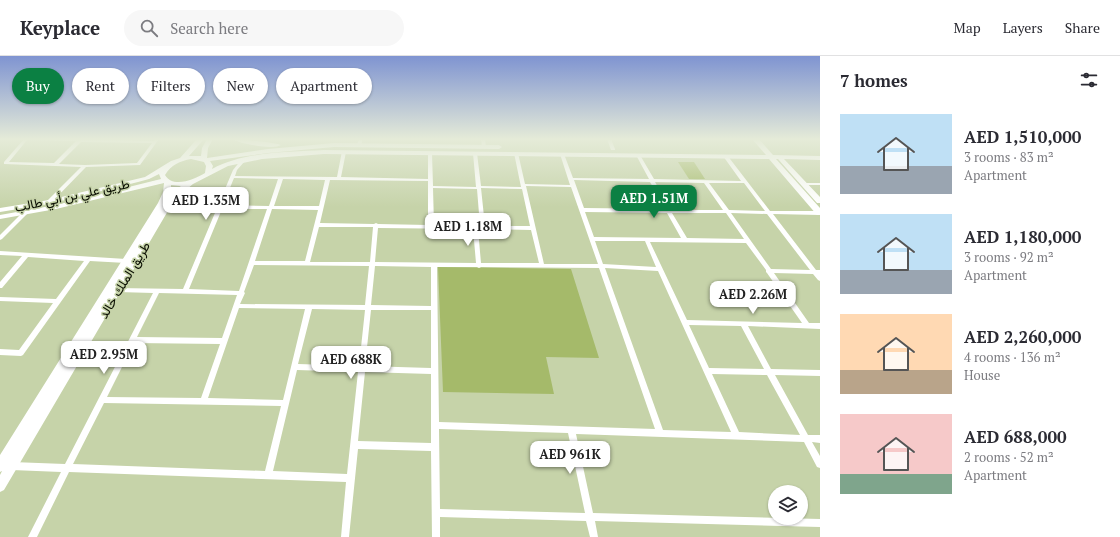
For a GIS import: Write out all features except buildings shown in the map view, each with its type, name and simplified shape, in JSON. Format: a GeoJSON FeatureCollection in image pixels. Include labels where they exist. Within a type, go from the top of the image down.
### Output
{"type":"FeatureCollection","features":[{"type":"Feature","properties":{"kind":"main road","name":"طريق علي بن أبي طالب"},"geometry":{"type":"LineString","coordinates":[[0,210],[49,202],[147,178],[175,161]]}},
{"type":"Feature","properties":{"kind":"main road"},"geometry":{"type":"LineString","coordinates":[[208,161],[211,168],[208,173]]}},
{"type":"Feature","properties":{"kind":"main road"},"geometry":{"type":"LineString","coordinates":[[221,161],[230,164]]}},
{"type":"Feature","properties":{"kind":"main road"},"geometry":{"type":"LineString","coordinates":[[208,173],[240,161]]}},
{"type":"Feature","properties":{"kind":"main road"},"geometry":{"type":"LineString","coordinates":[[778,161],[820,213]]}},
{"type":"Feature","properties":{"kind":"main road"},"geometry":{"type":"LineString","coordinates":[[780,161],[820,201]]}},
{"type":"Feature","properties":{"kind":"main road","name":"طريق الملك خالد"},"geometry":{"type":"LineString","coordinates":[[0,466],[167,192],[167,181],[162,175],[165,168]]}},
{"type":"Feature","properties":{"kind":"main road","name":"طريق الملك خالد"},"geometry":{"type":"LineString","coordinates":[[0,486],[169,203],[178,192],[208,173]]}},
{"type":"Feature","properties":{"kind":"main road","name":"طريق علي بن أبي طالب"},"geometry":{"type":"LineString","coordinates":[[0,217],[24,214],[167,181],[175,184],[192,182]]}},
{"type":"Feature","properties":{"kind":"main road"},"geometry":{"type":"LineString","coordinates":[[167,192],[173,189],[178,192]]}},
{"type":"Feature","properties":{"kind":"street"},"geometry":{"type":"LineString","coordinates":[[7,161],[6,163],[85,166],[138,164],[140,161]]}},
{"type":"Feature","properties":{"kind":"street"},"geometry":{"type":"LineString","coordinates":[[185,291],[221,207],[232,177],[242,161]]}},
{"type":"Feature","properties":{"kind":"street"},"geometry":{"type":"LineString","coordinates":[[338,178],[342,161]]}},
{"type":"Feature","properties":{"kind":"street"},"geometry":{"type":"LineString","coordinates":[[430,161],[432,226]]}},
{"type":"Feature","properties":{"kind":"street"},"geometry":{"type":"LineString","coordinates":[[476,161],[483,227]]}},
{"type":"Feature","properties":{"kind":"street"},"geometry":{"type":"LineString","coordinates":[[518,161],[542,266]]}},
{"type":"Feature","properties":{"kind":"street"},"geometry":{"type":"LineString","coordinates":[[565,161],[660,433]]}},
{"type":"Feature","properties":{"kind":"street"},"geometry":{"type":"LineString","coordinates":[[641,161],[685,240]]}},
{"type":"Feature","properties":{"kind":"street"},"geometry":{"type":"LineString","coordinates":[[729,161],[817,272],[820,279]]}},
{"type":"Feature","properties":{"kind":"street"},"geometry":{"type":"LineString","coordinates":[[49,202],[85,166]]}},
{"type":"Feature","properties":{"kind":"street"},"geometry":{"type":"LineString","coordinates":[[232,177],[431,180]]}},
{"type":"Feature","properties":{"kind":"street"},"geometry":{"type":"LineString","coordinates":[[204,401],[253,263],[281,177]]}},
{"type":"Feature","properties":{"kind":"street"},"geometry":{"type":"LineString","coordinates":[[307,264],[328,178]]}},
{"type":"Feature","properties":{"kind":"street"},"geometry":{"type":"LineString","coordinates":[[571,179],[745,182]]}},
{"type":"Feature","properties":{"kind":"street"},"geometry":{"type":"LineString","coordinates":[[706,182],[808,326]]}},
{"type":"Feature","properties":{"kind":"street"},"geometry":{"type":"LineString","coordinates":[[804,184],[820,184]]}},
{"type":"Feature","properties":{"kind":"street"},"geometry":{"type":"LineString","coordinates":[[431,187],[478,188],[574,186]]}},
{"type":"Feature","properties":{"kind":"street"},"geometry":{"type":"LineString","coordinates":[[221,207],[321,208]]}},
{"type":"Feature","properties":{"kind":"street"},"geometry":{"type":"LineString","coordinates":[[582,210],[820,213]]}},
{"type":"Feature","properties":{"kind":"street"},"geometry":{"type":"LineString","coordinates":[[0,238],[24,214]]}},
{"type":"Feature","properties":{"kind":"street"},"geometry":{"type":"LineString","coordinates":[[316,225],[534,228]]}},
{"type":"Feature","properties":{"kind":"street"},"geometry":{"type":"LineString","coordinates":[[345,537],[376,225]]}},
{"type":"Feature","properties":{"kind":"street"},"geometry":{"type":"LineString","coordinates":[[475,226],[479,266]]}},
{"type":"Feature","properties":{"kind":"street"},"geometry":{"type":"LineString","coordinates":[[592,239],[747,241]]}},
{"type":"Feature","properties":{"kind":"street"},"geometry":{"type":"LineString","coordinates":[[647,240],[737,436]]}},
{"type":"Feature","properties":{"kind":"street"},"geometry":{"type":"LineString","coordinates":[[0,253],[126,260]]}},
{"type":"Feature","properties":{"kind":"street"},"geometry":{"type":"LineString","coordinates":[[0,286],[26,255]]}},
{"type":"Feature","properties":{"kind":"street"},"geometry":{"type":"LineString","coordinates":[[0,352],[21,353],[88,259]]}},
{"type":"Feature","properties":{"kind":"street"},"geometry":{"type":"LineString","coordinates":[[253,263],[434,266],[601,266],[661,269]]}},
{"type":"Feature","properties":{"kind":"street"},"geometry":{"type":"LineString","coordinates":[[434,266],[436,537]]}},
{"type":"Feature","properties":{"kind":"street"},"geometry":{"type":"LineString","coordinates":[[768,271],[817,272]]}},
{"type":"Feature","properties":{"kind":"street"},"geometry":{"type":"LineString","coordinates":[[118,290],[242,293]]}},
{"type":"Feature","properties":{"kind":"street"},"geometry":{"type":"LineString","coordinates":[[32,537],[157,291]]}},
{"type":"Feature","properties":{"kind":"street"},"geometry":{"type":"LineString","coordinates":[[0,299],[57,301]]}},
{"type":"Feature","properties":{"kind":"street"},"geometry":{"type":"LineString","coordinates":[[237,306],[434,308]]}},
{"type":"Feature","properties":{"kind":"street"},"geometry":{"type":"LineString","coordinates":[[268,475],[308,307]]}},
{"type":"Feature","properties":{"kind":"street"},"geometry":{"type":"LineString","coordinates":[[685,322],[820,326]]}},
{"type":"Feature","properties":{"kind":"street"},"geometry":{"type":"LineString","coordinates":[[743,324],[820,464]]}},
{"type":"Feature","properties":{"kind":"street"},"geometry":{"type":"LineString","coordinates":[[132,340],[225,340]]}},
{"type":"Feature","properties":{"kind":"street"},"geometry":{"type":"LineString","coordinates":[[294,367],[435,371]]}},
{"type":"Feature","properties":{"kind":"street"},"geometry":{"type":"LineString","coordinates":[[707,371],[820,373]]}},
{"type":"Feature","properties":{"kind":"street"},"geometry":{"type":"LineString","coordinates":[[102,400],[285,403]]}},
{"type":"Feature","properties":{"kind":"street"},"geometry":{"type":"LineString","coordinates":[[435,425],[820,439]]}},
{"type":"Feature","properties":{"kind":"street"},"geometry":{"type":"LineString","coordinates":[[571,430],[594,537]]}},
{"type":"Feature","properties":{"kind":"street"},"geometry":{"type":"LineString","coordinates":[[354,445],[436,447]]}},
{"type":"Feature","properties":{"kind":"street"},"geometry":{"type":"LineString","coordinates":[[12,466],[351,478]]}},
{"type":"Feature","properties":{"kind":"street"},"geometry":{"type":"LineString","coordinates":[[436,513],[820,523]]}},
{"type":"Feature","properties":{"kind":"green space"},"geometry":{"type":"Polygon","coordinates":[[[678,162],[694,162],[705,179],[689,179],[678,162]]]}},
{"type":"Feature","properties":{"kind":"green space"},"geometry":{"type":"Polygon","coordinates":[[[438,267],[571,269],[599,358],[546,357],[554,394],[443,392],[438,267]]]}}]}
